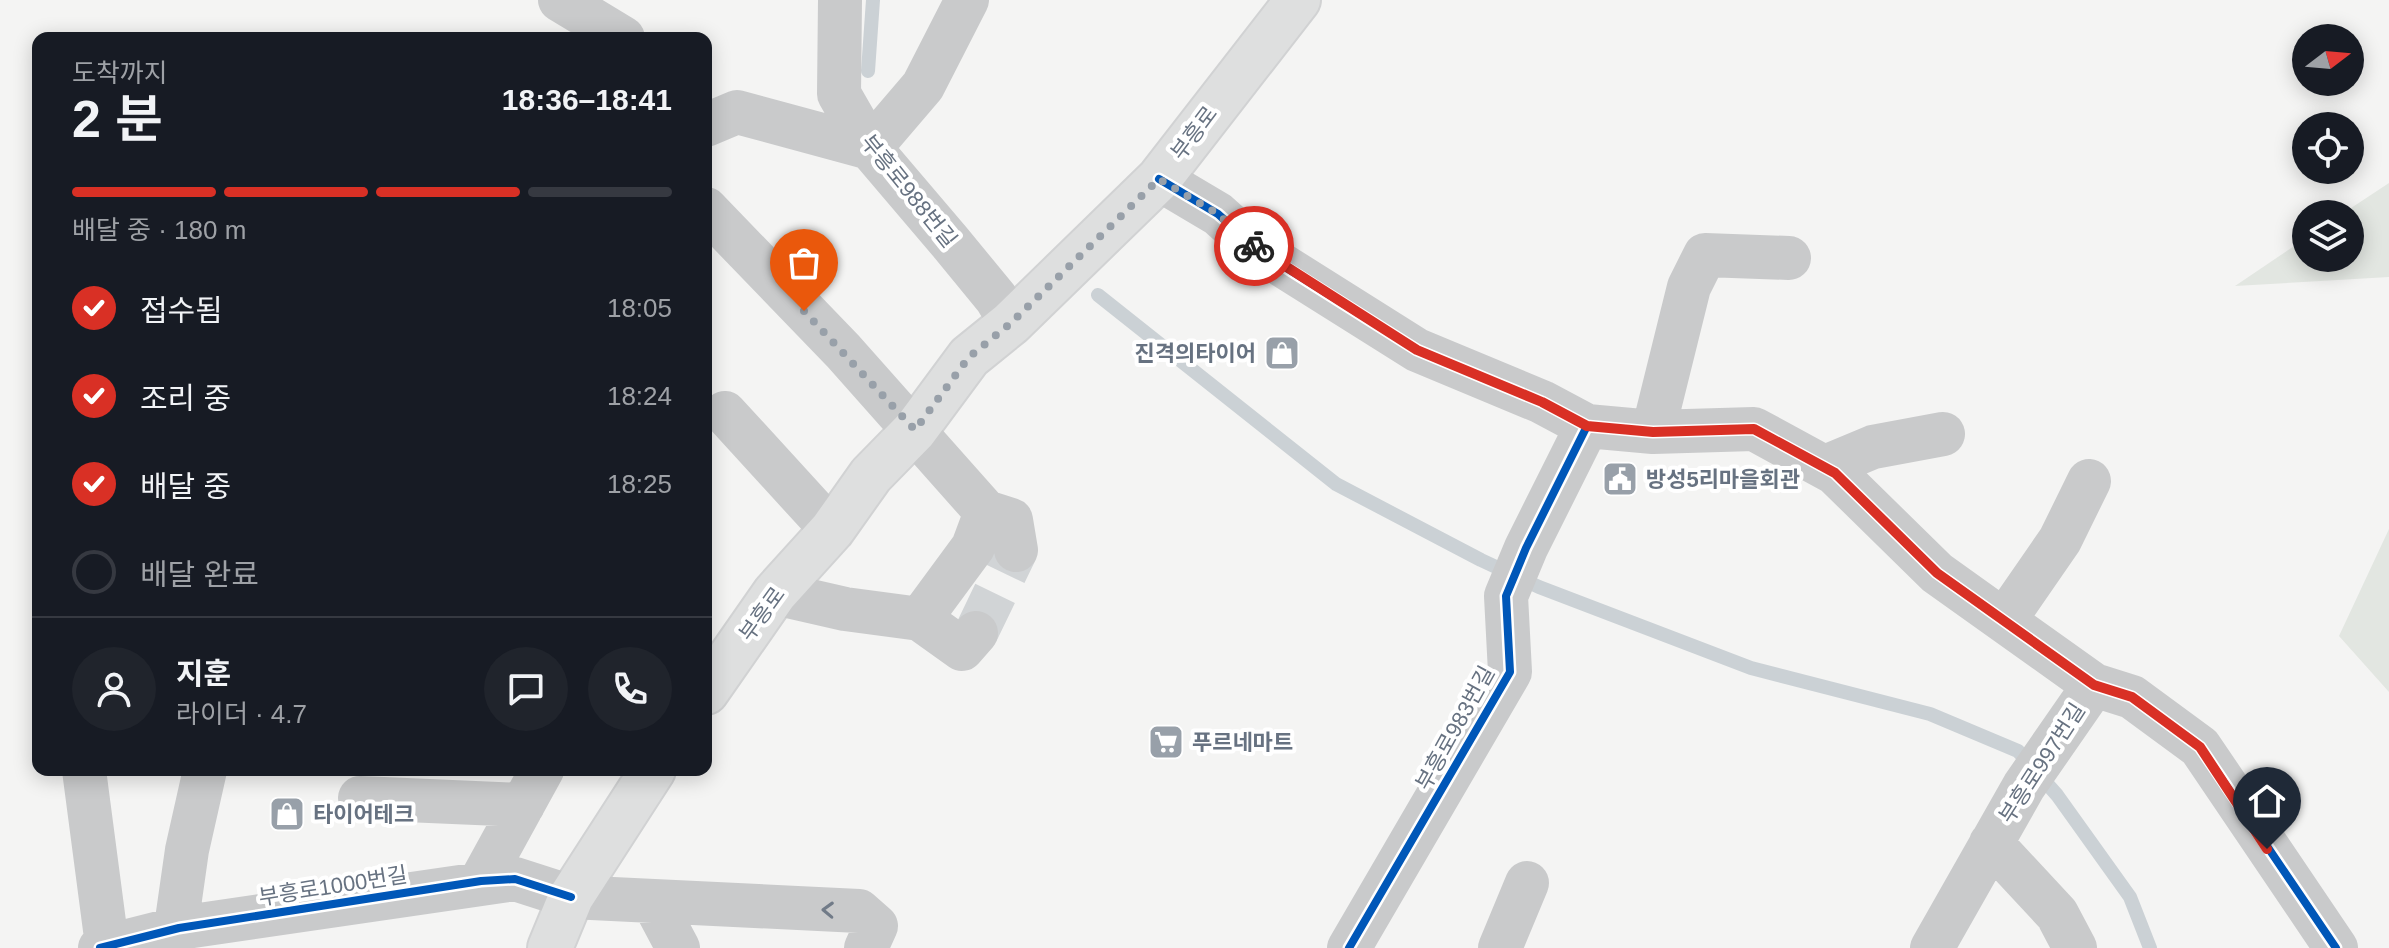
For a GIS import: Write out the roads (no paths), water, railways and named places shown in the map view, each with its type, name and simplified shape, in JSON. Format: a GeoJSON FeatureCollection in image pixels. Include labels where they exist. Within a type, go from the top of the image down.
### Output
{"type":"FeatureCollection","features":[{"type":"Feature","properties":{"kind":"main road","name":"부흥로"},"geometry":{"type":"LineString","coordinates":[[712,683],[775,593],[832,530],[871,475],[915,430],[969,357],[1011,323],[1159,179],[1298,0]]}},
{"type":"Feature","properties":{"kind":"main road"},"geometry":{"type":"LineString","coordinates":[[550,948],[571,897],[649,776]]}},
{"type":"Feature","properties":{"kind":"street"},"geometry":{"type":"LineString","coordinates":[[560,0],[613,32]]}},
{"type":"Feature","properties":{"kind":"street","name":"부흥로988번길"},"geometry":{"type":"LineString","coordinates":[[840,0],[839,94],[870,148],[950,242],[1011,323]]}},
{"type":"Feature","properties":{"kind":"street"},"geometry":{"type":"LineString","coordinates":[[716,109],[870,148],[923,86],[967,0]]}},
{"type":"Feature","properties":{"kind":"street"},"geometry":{"type":"LineString","coordinates":[[1159,179],[1218,214],[1258,250],[1417,350],[1542,402],[1587,426],[1653,432],[1754,429],[1835,473],[1937,573],[2094,685],[2132,697],[2200,747],[2267,849],[2334,940],[2336,948]]}},
{"type":"Feature","properties":{"kind":"street"},"geometry":{"type":"LineString","coordinates":[[712,215],[915,430],[986,512],[1011,520],[1016,550]]}},
{"type":"Feature","properties":{"kind":"street"},"geometry":{"type":"LineString","coordinates":[[1653,432],[1689,287],[1705,255],[1789,258]]}},
{"type":"Feature","properties":{"kind":"street"},"geometry":{"type":"LineString","coordinates":[[725,413],[832,530]]}},
{"type":"Feature","properties":{"kind":"street","name":"부흥로983번길"},"geometry":{"type":"LineString","coordinates":[[1349,948],[1510,672],[1506,596],[1526,548],[1587,426]]}},
{"type":"Feature","properties":{"kind":"street"},"geometry":{"type":"LineString","coordinates":[[1825,467],[1873,447],[1943,434]]}},
{"type":"Feature","properties":{"kind":"street"},"geometry":{"type":"LineString","coordinates":[[2004,621],[2060,540],[2089,481]]}},
{"type":"Feature","properties":{"kind":"street"},"geometry":{"type":"LineString","coordinates":[[920,619],[973,547],[986,512]]}},
{"type":"Feature","properties":{"kind":"street"},"geometry":{"type":"LineString","coordinates":[[775,593],[845,609],[920,619],[962,649],[976,633]]}},
{"type":"Feature","properties":{"kind":"street","name":"부흥로997번길"},"geometry":{"type":"LineString","coordinates":[[1932,948],[2024,786],[2094,685]]}},
{"type":"Feature","properties":{"kind":"street"},"geometry":{"type":"LineString","coordinates":[[85,776],[103,946]]}},
{"type":"Feature","properties":{"kind":"street"},"geometry":{"type":"LineString","coordinates":[[176,938],[187,850],[204,776]]}},
{"type":"Feature","properties":{"kind":"street"},"geometry":{"type":"LineString","coordinates":[[360,798],[532,788]]}},
{"type":"Feature","properties":{"kind":"street"},"geometry":{"type":"LineString","coordinates":[[481,881],[532,788]]}},
{"type":"Feature","properties":{"kind":"street","name":"부흥로997번길"},"geometry":{"type":"LineString","coordinates":[[1991,843],[2057,914],[2075,948]]}},
{"type":"Feature","properties":{"kind":"street","name":"부흥로1000번길"},"geometry":{"type":"LineString","coordinates":[[103,946],[176,938],[481,881],[515,879],[571,897],[859,911],[876,926],[866,948]]}},
{"type":"Feature","properties":{"kind":"street"},"geometry":{"type":"LineString","coordinates":[[1500,948],[1527,883]]}},
{"type":"Feature","properties":{"kind":"street"},"geometry":{"type":"LineString","coordinates":[[654,903],[678,948]]}},
{"type":"Feature","properties":{"kind":"waterway"},"geometry":{"type":"LineString","coordinates":[[868,71],[873,0]]}},
{"type":"Feature","properties":{"kind":"waterway"},"geometry":{"type":"LineString","coordinates":[[1098,295],[1336,484],[1481,560],[1539,587],[1751,668],[1930,714],[2018,751],[2057,795],[2130,897],[2150,948]]}},
{"type":"Feature","properties":{"kind":"tunnel"},"geometry":{"type":"LineString","coordinates":[[976,633],[1016,550]]}},
{"type":"Feature","properties":{"kind":"place","name":"진격의타이어"},"geometry":{"type":"Point","coordinates":[1282,353]}},
{"type":"Feature","properties":{"kind":"place","name":"방성5리마을회관"},"geometry":{"type":"Point","coordinates":[1620,479]}},
{"type":"Feature","properties":{"kind":"place","name":"푸르네마트"},"geometry":{"type":"Point","coordinates":[1166,742]}},
{"type":"Feature","properties":{"kind":"place","name":"타이어테크"},"geometry":{"type":"Point","coordinates":[287,814]}}]}
